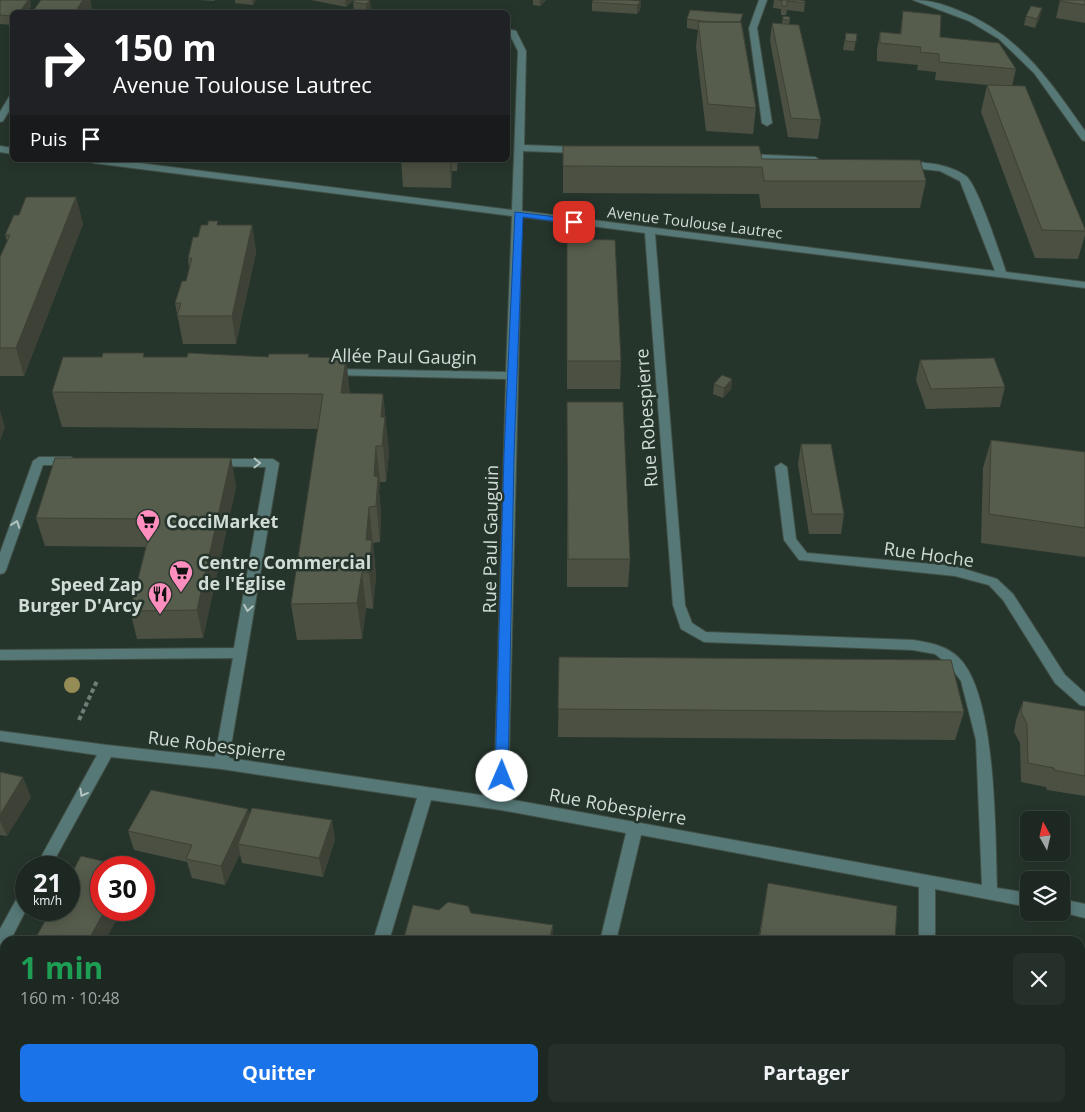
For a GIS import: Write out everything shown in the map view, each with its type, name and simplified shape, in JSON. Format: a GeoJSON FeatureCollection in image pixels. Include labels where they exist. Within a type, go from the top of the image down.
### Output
{"type":"FeatureCollection","features":[{"type":"Feature","properties":{"kind":"street"},"geometry":{"type":"LineString","coordinates":[[763,0],[753,28],[767,123]]}},
{"type":"Feature","properties":{"kind":"street"},"geometry":{"type":"LineString","coordinates":[[917,0],[939,6],[973,20],[1000,35],[1022,54],[1085,138]]}},
{"type":"Feature","properties":{"kind":"street","name":"Rue Paul Gauguin"},"geometry":{"type":"LineString","coordinates":[[501,804],[522,50],[510,32]]}},
{"type":"Feature","properties":{"kind":"street"},"geometry":{"type":"LineString","coordinates":[[0,119],[10,102]]}},
{"type":"Feature","properties":{"kind":"street"},"geometry":{"type":"LineString","coordinates":[[520,148],[590,151]]}},
{"type":"Feature","properties":{"kind":"street"},"geometry":{"type":"LineString","coordinates":[[740,157],[829,161]]}},
{"type":"Feature","properties":{"kind":"street","name":"Avenue Toulouse Lautrec"},"geometry":{"type":"LineString","coordinates":[[110,162],[1085,285]]}},
{"type":"Feature","properties":{"kind":"street"},"geometry":{"type":"LineString","coordinates":[[899,164],[929,165],[950,170],[966,180],[1002,275]]}},
{"type":"Feature","properties":{"kind":"street","name":"Rue Robespierre"},"geometry":{"type":"LineString","coordinates":[[650,231],[679,605],[686,626],[704,637],[913,645],[939,650],[955,662],[967,680],[983,740],[990,893]]}},
{"type":"Feature","properties":{"kind":"street","name":"Allée Paul Gaugin"},"geometry":{"type":"LineString","coordinates":[[324,372],[512,376]]}},
{"type":"Feature","properties":{"kind":"street"},"geometry":{"type":"LineString","coordinates":[[0,570],[39,461],[88,461]]}},
{"type":"Feature","properties":{"kind":"street"},"geometry":{"type":"LineString","coordinates":[[205,462],[273,463],[221,763]]}},
{"type":"Feature","properties":{"kind":"street","name":"Rue Hoche"},"geometry":{"type":"LineString","coordinates":[[781,467],[790,540],[803,557],[955,571],[993,582],[1008,597],[1060,679],[1085,701]]}},
{"type":"Feature","properties":{"kind":"street"},"geometry":{"type":"LineString","coordinates":[[0,654],[240,653]]}},
{"type":"Feature","properties":{"kind":"street","name":"Rue Robespierre"},"geometry":{"type":"LineString","coordinates":[[0,736],[106,751],[221,763],[501,804],[1020,898]]}},
{"type":"Feature","properties":{"kind":"street"},"geometry":{"type":"LineString","coordinates":[[49,856],[106,751]]}},
{"type":"Feature","properties":{"kind":"street"},"geometry":{"type":"LineString","coordinates":[[383,936],[426,793]]}},
{"type":"Feature","properties":{"kind":"street"},"geometry":{"type":"LineString","coordinates":[[609,936],[635,828]]}},
{"type":"Feature","properties":{"kind":"street"},"geometry":{"type":"LineString","coordinates":[[926,936],[927,881]]}},
{"type":"Feature","properties":{"kind":"street"},"geometry":{"type":"LineString","coordinates":[[1070,908],[1085,911]]}},
{"type":"Feature","properties":{"kind":"street"},"geometry":{"type":"LineString","coordinates":[[2,936],[15,914]]}},
{"type":"Feature","properties":{"kind":"path"},"geometry":{"type":"LineString","coordinates":[[67,746],[110,654]]}},
{"type":"Feature","properties":{"kind":"building"},"geometry":{"type":"Polygon","coordinates":[[[0,0],[28,0],[21,10],[10,10],[10,16],[0,15],[0,0]]]}},
{"type":"Feature","properties":{"kind":"building"},"geometry":{"type":"Polygon","coordinates":[[[41,0],[83,0],[76,10],[34,10],[41,0]]]}},
{"type":"Feature","properties":{"kind":"building"},"geometry":{"type":"Polygon","coordinates":[[[355,0],[370,0],[366,4],[353,2],[355,0]]]}},
{"type":"Feature","properties":{"kind":"building"},"geometry":{"type":"Polygon","coordinates":[[[593,0],[641,1],[637,5],[592,2],[593,0]]]}},
{"type":"Feature","properties":{"kind":"building"},"geometry":{"type":"Polygon","coordinates":[[[782,0],[799,0],[805,1],[805,3],[787,1],[787,6],[782,6],[782,0]]]}},
{"type":"Feature","properties":{"kind":"building"},"geometry":{"type":"Polygon","coordinates":[[[1085,0],[1085,5],[1060,1],[1085,0]]]}},
{"type":"Feature","properties":{"kind":"building"},"geometry":{"type":"Polygon","coordinates":[[[1031,6],[1042,8],[1037,19],[1026,16],[1031,6]]]}},
{"type":"Feature","properties":{"kind":"building"},"geometry":{"type":"Polygon","coordinates":[[[690,10],[743,14],[740,22],[711,22],[687,19],[690,10]]]}},
{"type":"Feature","properties":{"kind":"building"},"geometry":{"type":"Polygon","coordinates":[[[903,11],[941,15],[940,37],[999,43],[1016,69],[939,62],[939,54],[920,52],[921,47],[880,43],[880,32],[901,34],[903,11]]]}},
{"type":"Feature","properties":{"kind":"building"},"geometry":{"type":"Polygon","coordinates":[[[783,16],[790,17],[790,20],[783,20],[783,16]]]}},
{"type":"Feature","properties":{"kind":"building"},"geometry":{"type":"Polygon","coordinates":[[[698,22],[741,22],[756,108],[708,104],[698,22]]]}},
{"type":"Feature","properties":{"kind":"building"},"geometry":{"type":"Polygon","coordinates":[[[772,23],[799,25],[821,120],[791,118],[772,23]]]}},
{"type":"Feature","properties":{"kind":"building"},"geometry":{"type":"Polygon","coordinates":[[[846,33],[857,34],[856,42],[845,41],[846,33]]]}},
{"type":"Feature","properties":{"kind":"building"},"geometry":{"type":"Polygon","coordinates":[[[987,85],[1025,86],[1085,231],[1042,230],[987,85]]]}},
{"type":"Feature","properties":{"kind":"building"},"geometry":{"type":"Polygon","coordinates":[[[563,146],[759,146],[762,159],[920,160],[926,181],[764,181],[762,167],[563,166],[563,146]]]}},
{"type":"Feature","properties":{"kind":"building"},"geometry":{"type":"Polygon","coordinates":[[[26,197],[76,197],[16,348],[0,348],[0,257],[10,235],[5,235],[14,215],[19,215],[26,197]]]}},
{"type":"Feature","properties":{"kind":"building"},"geometry":{"type":"Polygon","coordinates":[[[208,221],[218,221],[217,225],[252,225],[232,316],[177,316],[181,303],[175,303],[182,281],[186,281],[192,258],[188,259],[193,237],[198,237],[201,225],[208,225],[208,221]]]}},
{"type":"Feature","properties":{"kind":"building"},"geometry":{"type":"Polygon","coordinates":[[[567,239],[615,240],[621,361],[567,361],[567,239]]]}},
{"type":"Feature","properties":{"kind":"building"},"geometry":{"type":"Polygon","coordinates":[[[103,353],[144,353],[143,357],[187,357],[188,353],[268,357],[269,354],[309,354],[308,357],[346,358],[341,393],[383,394],[381,417],[385,417],[382,446],[376,446],[374,476],[378,477],[376,506],[369,507],[366,540],[372,540],[369,573],[362,572],[357,603],[291,604],[323,394],[52,392],[63,357],[102,357],[103,353]]]}},
{"type":"Feature","properties":{"kind":"building"},"geometry":{"type":"Polygon","coordinates":[[[994,358],[1005,387],[931,389],[920,360],[994,358]]]}},
{"type":"Feature","properties":{"kind":"building"},"geometry":{"type":"Polygon","coordinates":[[[722,375],[732,379],[724,388],[714,384],[722,375]]]}},
{"type":"Feature","properties":{"kind":"building"},"geometry":{"type":"Polygon","coordinates":[[[567,402],[623,402],[630,559],[568,559],[567,402]]]}},
{"type":"Feature","properties":{"kind":"building"},"geometry":{"type":"Polygon","coordinates":[[[991,440],[1085,452],[1085,528],[989,514],[991,440]]]}},
{"type":"Feature","properties":{"kind":"building"},"geometry":{"type":"Polygon","coordinates":[[[801,444],[831,444],[844,514],[812,514],[801,444]]]}},
{"type":"Feature","properties":{"kind":"building","name":"Centre Commercial de l'Église"},"geometry":{"type":"Polygon","coordinates":[[[55,458],[231,458],[197,610],[130,611],[153,519],[36,518],[55,458]]]}},
{"type":"Feature","properties":{"kind":"building"},"geometry":{"type":"Polygon","coordinates":[[[559,657],[951,660],[964,712],[558,709],[559,657]]]}},
{"type":"Feature","properties":{"kind":"building"},"geometry":{"type":"Polygon","coordinates":[[[1023,701],[1085,711],[1085,776],[1028,763],[1027,724],[1021,712],[1023,701]]]}},
{"type":"Feature","properties":{"kind":"building"},"geometry":{"type":"Polygon","coordinates":[[[0,772],[23,777],[0,815],[0,772]]]}},
{"type":"Feature","properties":{"kind":"building"},"geometry":{"type":"Polygon","coordinates":[[[151,790],[248,809],[221,866],[186,859],[192,845],[128,831],[151,790]]]}},
{"type":"Feature","properties":{"kind":"building"},"geometry":{"type":"Polygon","coordinates":[[[252,808],[332,820],[319,858],[238,844],[252,808]]]}},
{"type":"Feature","properties":{"kind":"building"},"geometry":{"type":"Polygon","coordinates":[[[81,856],[90,858],[90,921],[99,921],[91,936],[37,936],[45,921],[80,921],[80,858],[81,856]]]}},
{"type":"Feature","properties":{"kind":"building"},"geometry":{"type":"Polygon","coordinates":[[[768,883],[897,906],[895,936],[760,936],[768,883]]]}},
{"type":"Feature","properties":{"kind":"building"},"geometry":{"type":"Polygon","coordinates":[[[448,902],[468,906],[471,913],[553,925],[550,936],[404,936],[413,905],[439,910],[448,902]]]}},
{"type":"Feature","properties":{"kind":"place","name":"CocciMarket"},"geometry":{"type":"Point","coordinates":[148,542]}},
{"type":"Feature","properties":{"kind":"place","name":"Centre Commercial de l'Église"},"geometry":{"type":"Point","coordinates":[181,593]}},
{"type":"Feature","properties":{"kind":"place","name":"Speed Zap Burger D'Arcy"},"geometry":{"type":"Point","coordinates":[160,615]}},
{"type":"Feature","properties":{"kind":"route"},"geometry":{"type":"LineString","coordinates":[[502,776],[509,455],[518,214],[574,222]]}}]}
